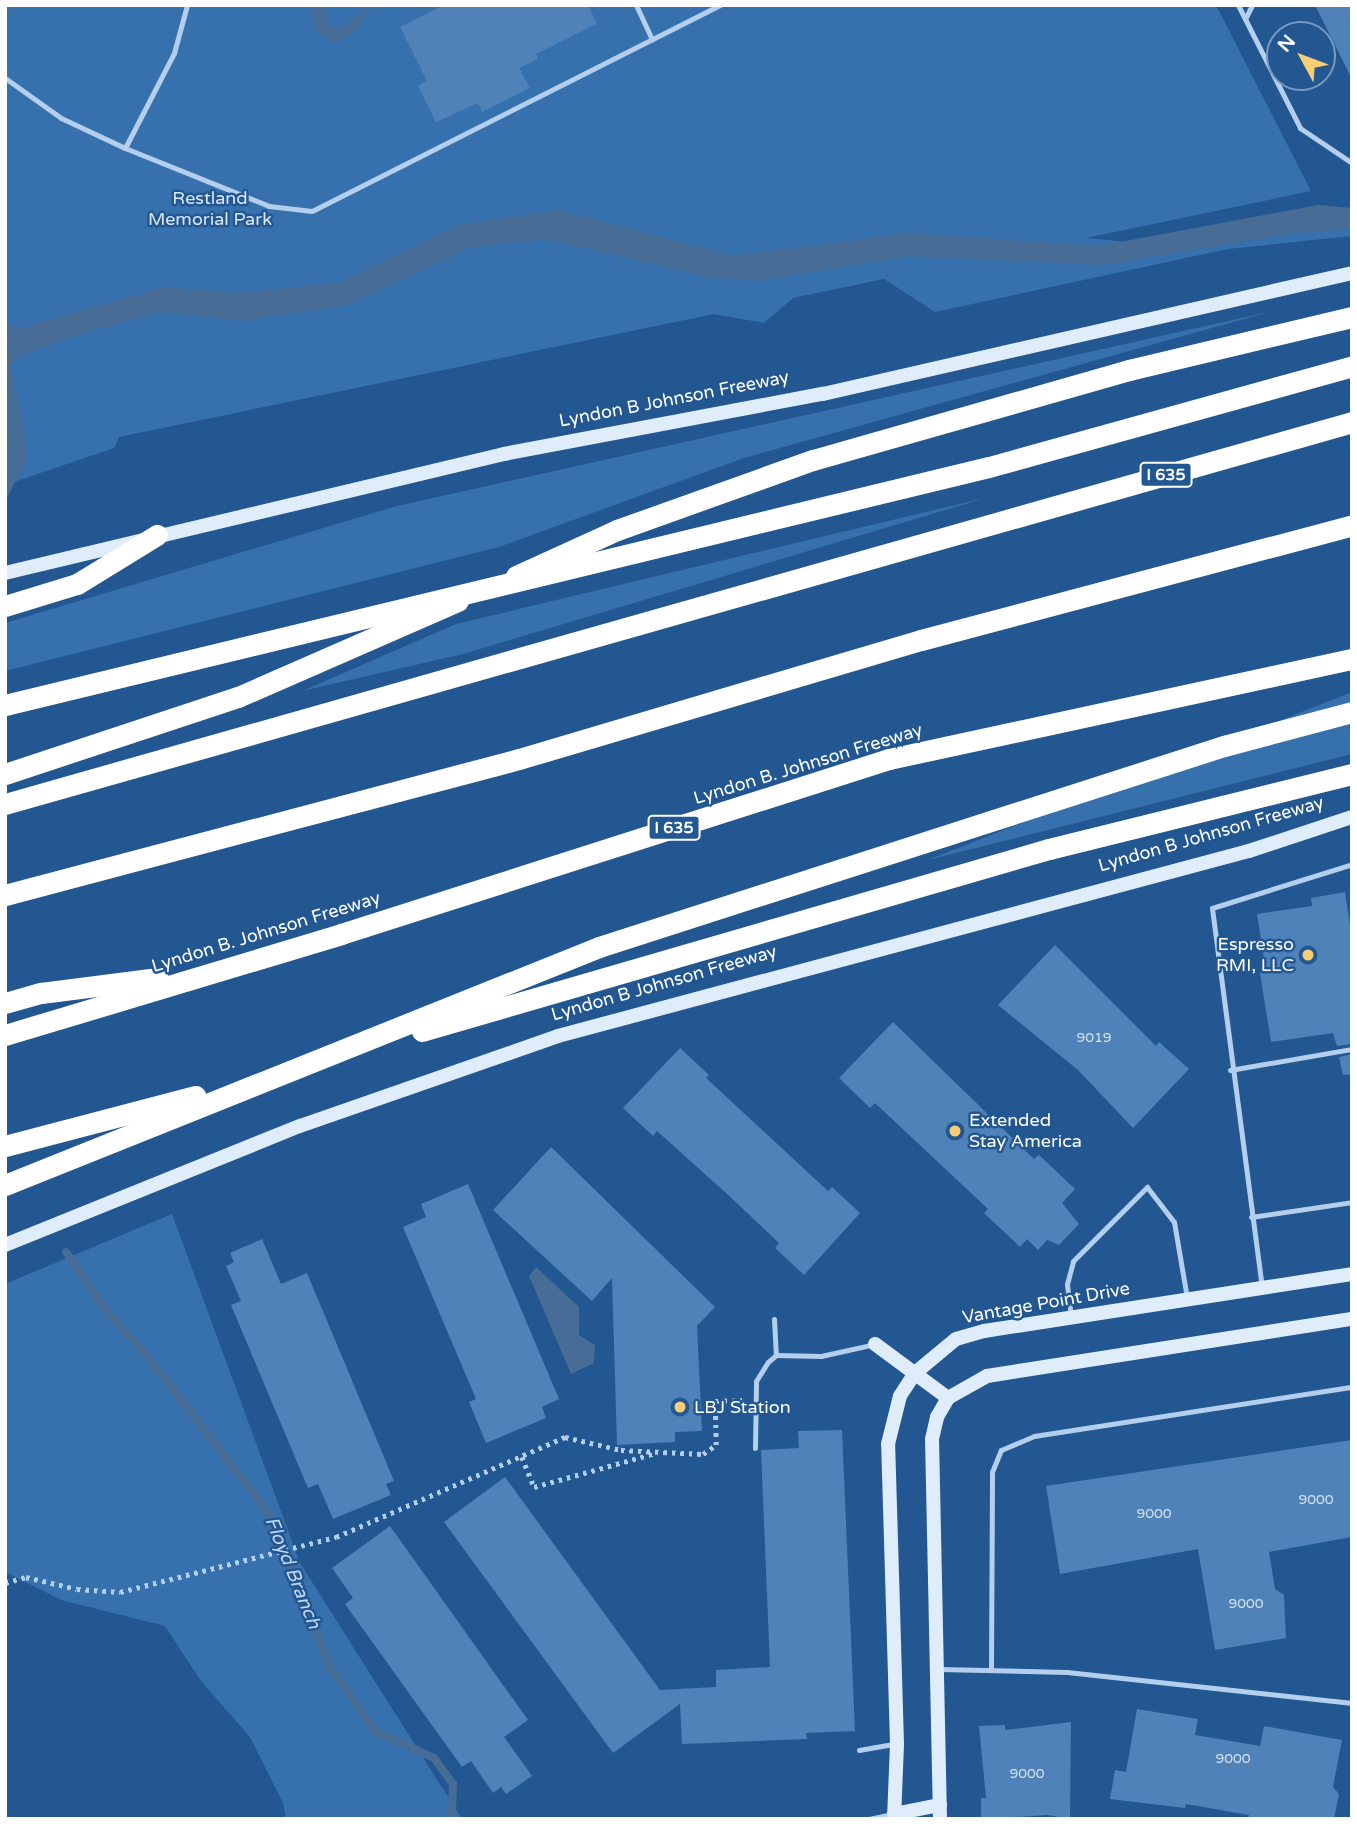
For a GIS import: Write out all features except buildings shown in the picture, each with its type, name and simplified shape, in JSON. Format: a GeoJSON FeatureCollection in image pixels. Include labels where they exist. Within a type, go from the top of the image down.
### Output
{"type":"FeatureCollection","features":[{"type":"Feature","properties":{"kind":"highway"},"geometry":{"type":"LineString","coordinates":[[5,774],[238,697],[617,530],[813,460],[1129,370],[1352,317]]}},
{"type":"Feature","properties":{"kind":"highway"},"geometry":{"type":"LineString","coordinates":[[5,705],[989,467],[1352,366]]}},
{"type":"Feature","properties":{"kind":"highway","name":"I 635"},"geometry":{"type":"LineString","coordinates":[[5,804],[1352,422]]}},
{"type":"Feature","properties":{"kind":"highway"},"geometry":{"type":"LineString","coordinates":[[5,895],[438,781],[934,637],[1352,525]]}},
{"type":"Feature","properties":{"kind":"highway"},"geometry":{"type":"LineString","coordinates":[[5,606],[77,584],[158,535]]}},
{"type":"Feature","properties":{"kind":"highway","name":"Lyndon B. Johnson Freeway"},"geometry":{"type":"LineString","coordinates":[[5,1035],[889,759],[1352,659]]}},
{"type":"Feature","properties":{"kind":"highway"},"geometry":{"type":"LineString","coordinates":[[5,1185],[599,947],[1224,746],[1352,712]]}},
{"type":"Feature","properties":{"kind":"highway"},"geometry":{"type":"LineString","coordinates":[[5,1146],[179,1101],[1049,849],[1352,774]]}},
{"type":"Feature","properties":{"kind":"highway"},"geometry":{"type":"LineString","coordinates":[[5,1003],[41,993],[220,970]]}},
{"type":"Feature","properties":{"kind":"main road","name":"Lyndon B Johnson Freeway"},"geometry":{"type":"LineString","coordinates":[[5,573],[71,555],[504,454],[823,394],[1352,273]]}},
{"type":"Feature","properties":{"kind":"main road","name":"Lyndon B Johnson Freeway"},"geometry":{"type":"LineString","coordinates":[[5,1245],[300,1126],[558,1036],[996,916],[1249,851],[1352,817]]}},
{"type":"Feature","properties":{"kind":"main road","name":"Vantage Point Drive"},"geometry":{"type":"LineString","coordinates":[[894,1816],[897,1743],[888,1444],[900,1396],[915,1373],[956,1339],[1071,1317],[1352,1274]]}},
{"type":"Feature","properties":{"kind":"main road"},"geometry":{"type":"LineString","coordinates":[[894,1816],[940,1812],[932,1439],[937,1417],[948,1398],[987,1376],[1352,1319]]}},
{"type":"Feature","properties":{"kind":"main road"},"geometry":{"type":"LineString","coordinates":[[875,1344],[948,1398]]}},
{"type":"Feature","properties":{"kind":"lane"},"geometry":{"type":"LineString","coordinates":[[636,5],[652,39]]}},
{"type":"Feature","properties":{"kind":"lane"},"geometry":{"type":"LineString","coordinates":[[5,78],[61,118],[125,149],[269,206],[312,211],[720,5]]}},
{"type":"Feature","properties":{"kind":"lane"},"geometry":{"type":"LineString","coordinates":[[1238,5],[1300,128],[1352,163]]}},
{"type":"Feature","properties":{"kind":"lane"},"geometry":{"type":"LineString","coordinates":[[1245,19],[1252,5]]}},
{"type":"Feature","properties":{"kind":"lane"},"geometry":{"type":"LineString","coordinates":[[125,149],[165,73],[186,8]]}},
{"type":"Feature","properties":{"kind":"lane"},"geometry":{"type":"LineString","coordinates":[[1262,1288],[1230,1070],[1212,908],[1352,864]]}},
{"type":"Feature","properties":{"kind":"lane"},"geometry":{"type":"LineString","coordinates":[[1230,1070],[1352,1049]]}},
{"type":"Feature","properties":{"kind":"lane"},"geometry":{"type":"LineString","coordinates":[[1071,1317],[1067,1284],[1073,1261],[1147,1187],[1174,1222],[1187,1299]]}},
{"type":"Feature","properties":{"kind":"lane"},"geometry":{"type":"LineString","coordinates":[[1251,1217],[1352,1202]]}},
{"type":"Feature","properties":{"kind":"lane"},"geometry":{"type":"LineString","coordinates":[[774,1319],[776,1355]]}},
{"type":"Feature","properties":{"kind":"lane"},"geometry":{"type":"LineString","coordinates":[[755,1448],[755,1399],[760,1371],[776,1355],[821,1356],[875,1344]]}},
{"type":"Feature","properties":{"kind":"lane"},"geometry":{"type":"LineString","coordinates":[[990,1670],[992,1472],[1001,1451],[1034,1436],[1352,1387]]}},
{"type":"Feature","properties":{"kind":"lane"},"geometry":{"type":"LineString","coordinates":[[936,1669],[1068,1672],[1351,1702]]}},
{"type":"Feature","properties":{"kind":"lane"},"geometry":{"type":"LineString","coordinates":[[859,1750],[897,1743]]}},
{"type":"Feature","properties":{"kind":"lane"},"geometry":{"type":"LineString","coordinates":[[869,1819],[894,1816]]}},
{"type":"Feature","properties":{"kind":"path"},"geometry":{"type":"LineString","coordinates":[[522,1457],[534,1487],[652,1454],[703,1454],[716,1445],[715,1401],[755,1399]]}},
{"type":"Feature","properties":{"kind":"path"},"geometry":{"type":"LineString","coordinates":[[5,1583],[26,1577],[52,1585],[120,1592],[150,1582],[336,1537],[565,1437],[621,1450],[648,1448],[652,1454]]}},
{"type":"Feature","properties":{"kind":"green space","name":"Restland Memorial Park"},"geometry":{"type":"Polygon","coordinates":[[[5,5],[1216,5],[1311,191],[1086,238],[1170,246],[1352,209],[1352,236],[1228,249],[935,312],[884,279],[793,298],[764,323],[714,314],[119,437],[114,448],[5,485],[5,5]]]}},
{"type":"Feature","properties":{"kind":"green space"},"geometry":{"type":"Polygon","coordinates":[[[1273,311],[744,458],[499,547],[5,671],[5,623],[397,506],[1273,311]]]}},
{"type":"Feature","properties":{"kind":"green space"},"geometry":{"type":"Polygon","coordinates":[[[989,497],[463,654],[302,691],[456,624],[989,497]]]}},
{"type":"Feature","properties":{"kind":"green space"},"geometry":{"type":"Polygon","coordinates":[[[1352,692],[1352,754],[928,860],[1352,692]]]}},
{"type":"Feature","properties":{"kind":"green space"},"geometry":{"type":"Polygon","coordinates":[[[172,1214],[300,1563],[462,1819],[286,1819],[283,1803],[250,1737],[201,1681],[165,1626],[61,1600],[5,1572],[5,1284],[172,1214]]]}},
{"type":"Feature","properties":{"kind":"shaded area"},"geometry":{"type":"Polygon","coordinates":[[[311,5],[324,5],[328,24],[340,29],[372,5],[353,34],[334,43],[315,30],[311,5]]]}},
{"type":"Feature","properties":{"kind":"shaded area"},"geometry":{"type":"Polygon","coordinates":[[[1318,205],[1352,208],[1352,229],[1295,233],[1104,265],[910,256],[758,281],[708,277],[546,239],[471,247],[347,305],[242,321],[161,312],[86,332],[24,354],[11,365],[26,442],[25,462],[5,502],[5,321],[17,329],[164,287],[235,293],[338,283],[459,225],[559,210],[733,256],[909,233],[1099,246],[1318,205]]]}},
{"type":"Feature","properties":{"kind":"shaded area"},"geometry":{"type":"Polygon","coordinates":[[[536,1267],[579,1307],[579,1335],[595,1345],[594,1363],[571,1374],[529,1276],[536,1267]]]}},
{"type":"Feature","properties":{"kind":"waterway","name":"Floyd Branch"},"geometry":{"type":"LineString","coordinates":[[66,1252],[109,1314],[144,1352],[269,1513],[330,1667],[375,1731],[434,1758],[453,1784],[452,1819]]}},
{"type":"Feature","properties":{"kind":"place","name":"Espresso RMI, LLC"},"geometry":{"type":"Point","coordinates":[1308,955]}},
{"type":"Feature","properties":{"kind":"place","name":"Extended Stay America"},"geometry":{"type":"Point","coordinates":[955,1131]}},
{"type":"Feature","properties":{"kind":"place","name":"LBJ Station"},"geometry":{"type":"Point","coordinates":[680,1407]}}]}
